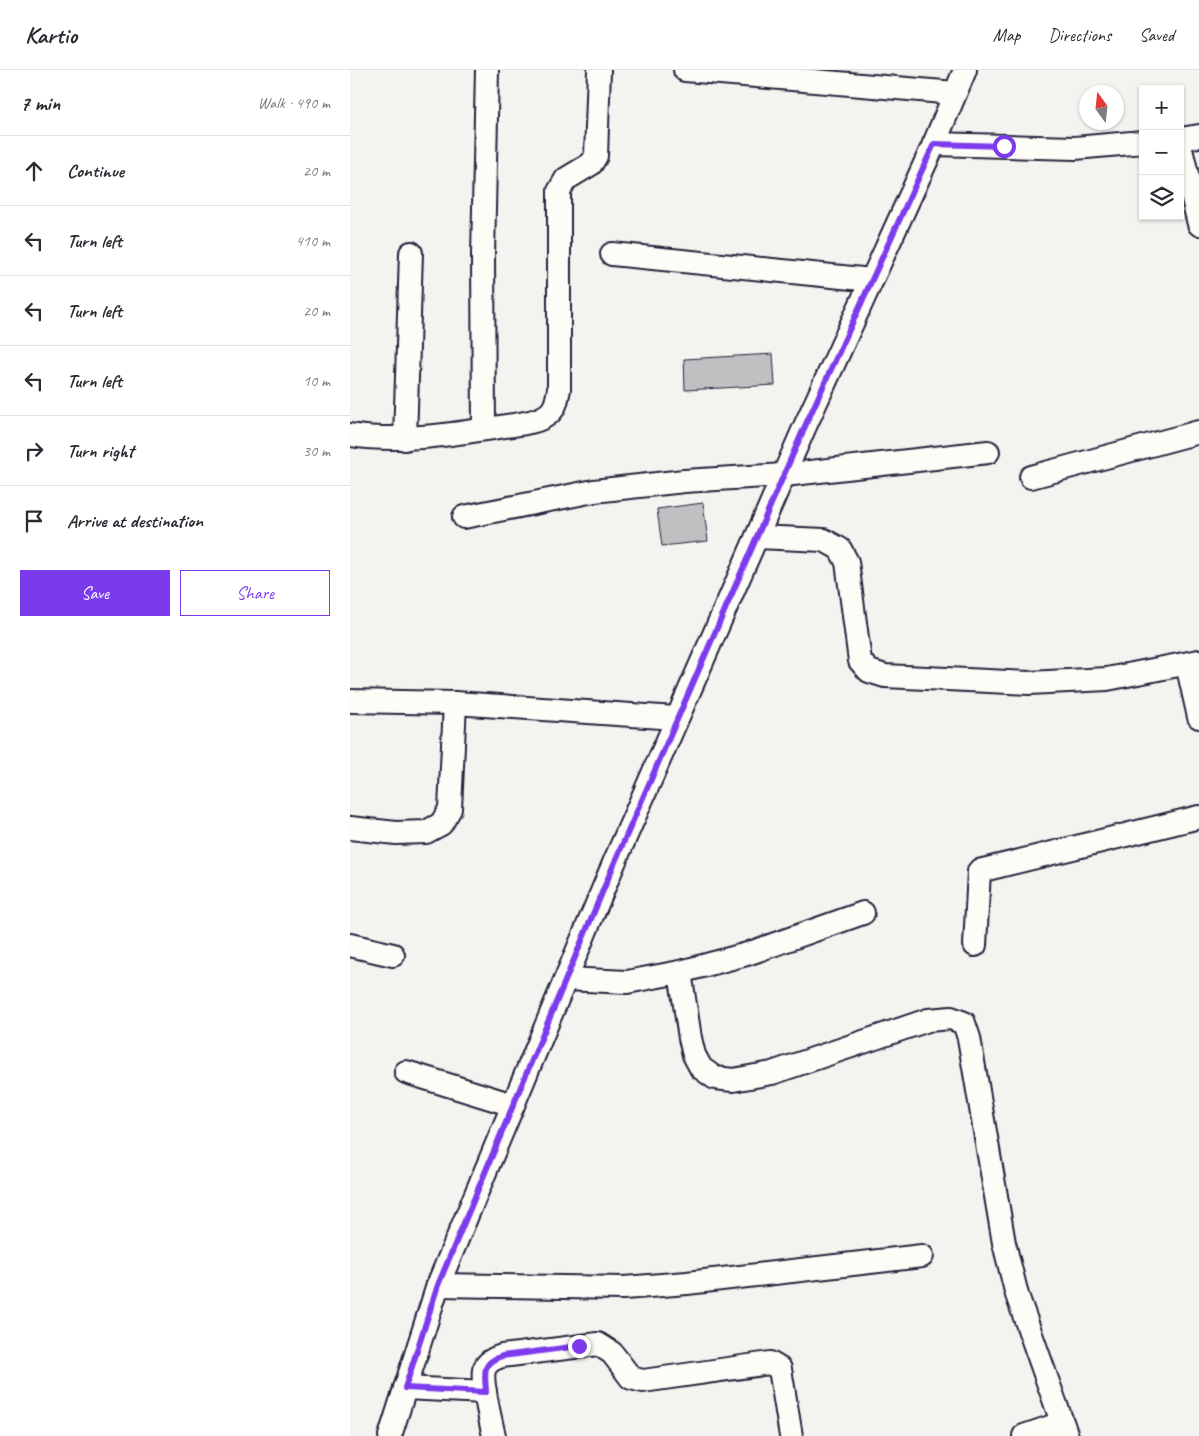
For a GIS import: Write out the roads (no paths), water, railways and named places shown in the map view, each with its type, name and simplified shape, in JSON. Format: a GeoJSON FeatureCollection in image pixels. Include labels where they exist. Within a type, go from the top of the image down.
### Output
{"type":"FeatureCollection","features":[{"type":"Feature","properties":{"kind":"street"},"geometry":{"type":"LineString","coordinates":[[484,429],[483,254],[487,70]]}},
{"type":"Feature","properties":{"kind":"street"},"geometry":{"type":"LineString","coordinates":[[350,435],[371,439],[405,439],[484,429],[531,421],[546,416],[556,405],[559,389],[559,191],[566,179],[590,164],[596,156],[600,70]]}},
{"type":"Feature","properties":{"kind":"street"},"geometry":{"type":"LineString","coordinates":[[390,1436],[438,1285],[566,979],[676,718],[934,144],[965,70]]}},
{"type":"Feature","properties":{"kind":"street"},"geometry":{"type":"LineString","coordinates":[[698,71],[787,74],[955,93]]}},
{"type":"Feature","properties":{"kind":"street"},"geometry":{"type":"LineString","coordinates":[[1184,138],[1199,136]]}},
{"type":"Feature","properties":{"kind":"street"},"geometry":{"type":"LineString","coordinates":[[934,144],[1075,148],[1139,142]]}},
{"type":"Feature","properties":{"kind":"street"},"geometry":{"type":"LineString","coordinates":[[1184,162],[1199,224]]}},
{"type":"Feature","properties":{"kind":"street"},"geometry":{"type":"LineString","coordinates":[[405,439],[411,253]]}},
{"type":"Feature","properties":{"kind":"street"},"geometry":{"type":"LineString","coordinates":[[612,254],[872,280]]}},
{"type":"Feature","properties":{"kind":"street"},"geometry":{"type":"LineString","coordinates":[[1031,476],[1199,432]]}},
{"type":"Feature","properties":{"kind":"street"},"geometry":{"type":"LineString","coordinates":[[464,517],[594,491],[684,481],[784,476],[988,452]]}},
{"type":"Feature","properties":{"kind":"street"},"geometry":{"type":"LineString","coordinates":[[757,537],[824,540],[840,549],[847,562],[860,661],[869,671],[885,676],[1029,683],[1107,679],[1193,663],[1199,717]]}},
{"type":"Feature","properties":{"kind":"street"},"geometry":{"type":"LineString","coordinates":[[350,701],[455,703],[676,718]]}},
{"type":"Feature","properties":{"kind":"street"},"geometry":{"type":"LineString","coordinates":[[350,828],[396,833],[426,832],[441,824],[450,809],[455,703]]}},
{"type":"Feature","properties":{"kind":"street"},"geometry":{"type":"LineString","coordinates":[[975,945],[979,871],[1199,818]]}},
{"type":"Feature","properties":{"kind":"street"},"geometry":{"type":"LineString","coordinates":[[566,979],[627,982],[680,972],[748,954],[863,913]]}},
{"type":"Feature","properties":{"kind":"street"},"geometry":{"type":"LineString","coordinates":[[350,945],[393,955]]}},
{"type":"Feature","properties":{"kind":"street"},"geometry":{"type":"LineString","coordinates":[[680,972],[694,1055],[701,1068],[715,1078],[733,1080],[772,1074],[928,1020],[951,1018],[964,1023],[1004,1243],[1017,1295],[1065,1430],[1024,1436]]}},
{"type":"Feature","properties":{"kind":"street"},"geometry":{"type":"LineString","coordinates":[[406,1072],[513,1105]]}},
{"type":"Feature","properties":{"kind":"street"},"geometry":{"type":"LineString","coordinates":[[438,1285],[624,1288],[686,1283],[922,1256]]}},
{"type":"Feature","properties":{"kind":"street"},"geometry":{"type":"LineString","coordinates":[[494,1436],[484,1370],[492,1360],[502,1356],[598,1344],[612,1353],[631,1378],[643,1381],[770,1363],[780,1369],[791,1436]]}},
{"type":"Feature","properties":{"kind":"street"},"geometry":{"type":"LineString","coordinates":[[405,1388],[486,1392]]}}]}
